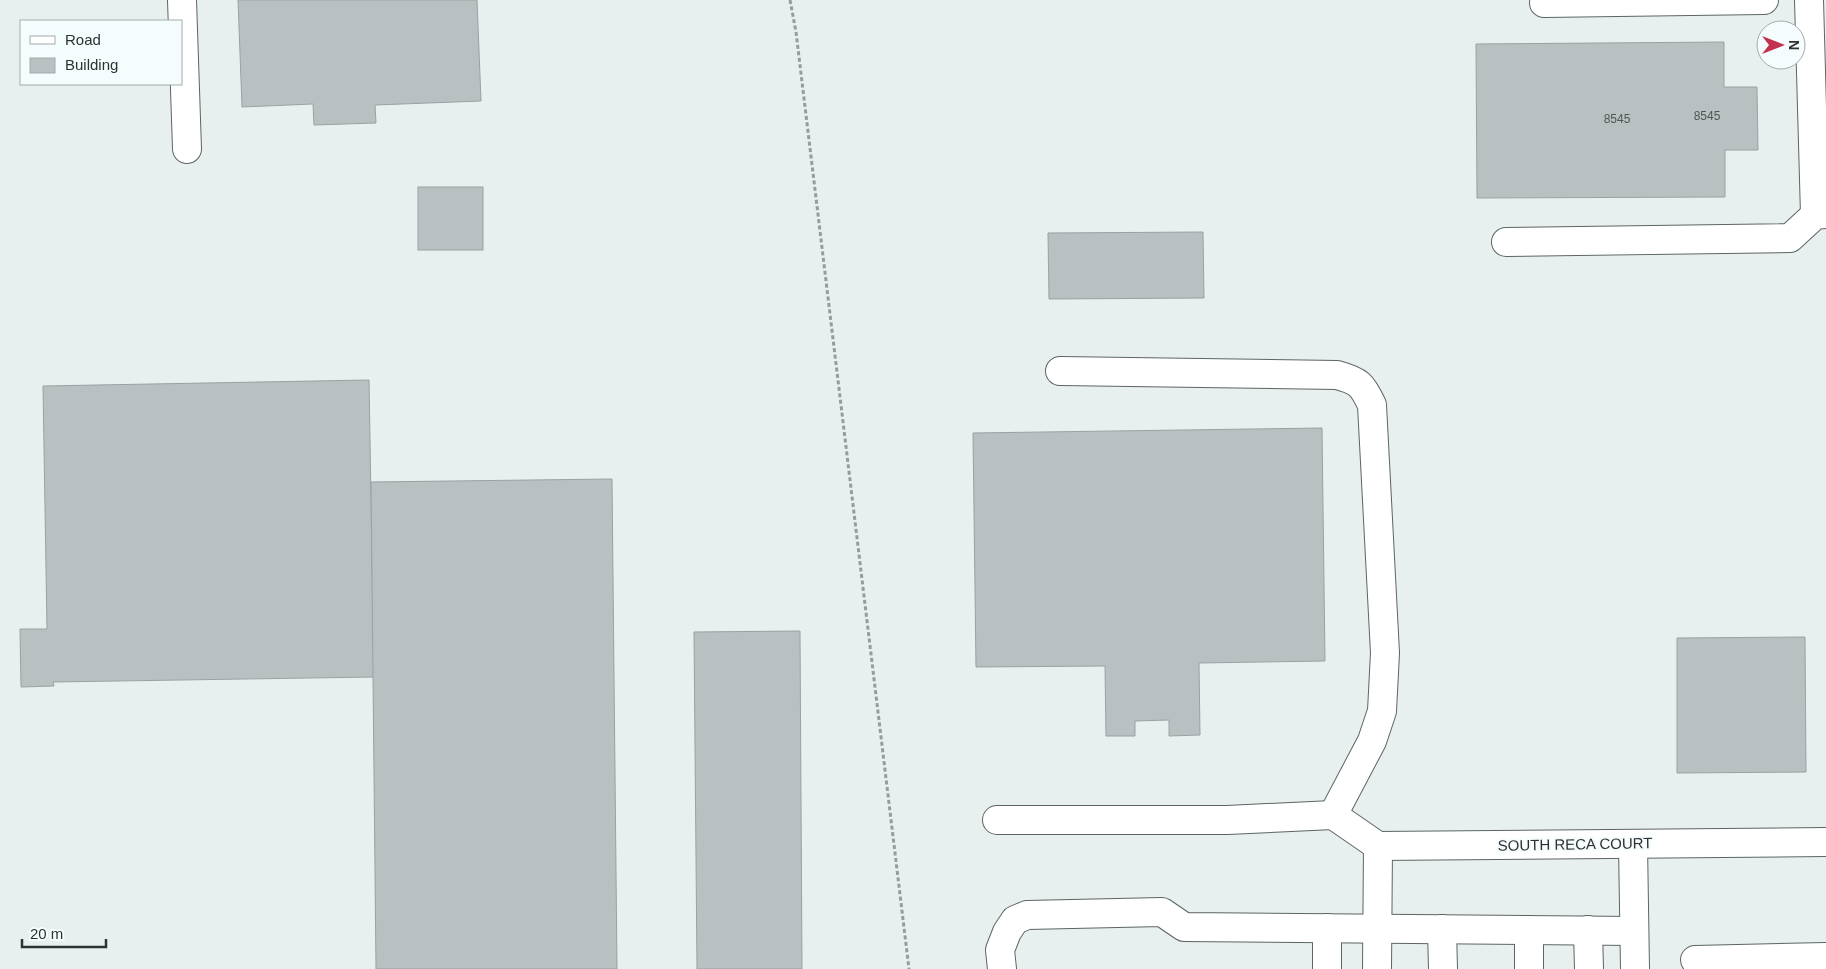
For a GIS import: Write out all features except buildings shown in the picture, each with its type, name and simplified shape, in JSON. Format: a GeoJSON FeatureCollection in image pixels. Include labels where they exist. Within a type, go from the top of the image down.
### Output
{"type":"FeatureCollection","features":[{"type":"Feature","properties":{"kind":"street"},"geometry":{"type":"LineString","coordinates":[[182,0],[187,149]]}},
{"type":"Feature","properties":{"kind":"street"},"geometry":{"type":"LineString","coordinates":[[1544,3],[1764,0]]}},
{"type":"Feature","properties":{"kind":"street"},"geometry":{"type":"LineString","coordinates":[[1506,242],[1790,238],[1821,215],[1809,0]]}},
{"type":"Feature","properties":{"kind":"street"},"geometry":{"type":"LineString","coordinates":[[1060,371],[1337,375],[1354,379],[1364,389],[1372,405],[1385,652],[1382,711],[1372,741],[1333,815]]}},
{"type":"Feature","properties":{"kind":"street"},"geometry":{"type":"LineString","coordinates":[[997,820],[1228,820],[1333,815],[1378,846],[1377,969]]}},
{"type":"Feature","properties":{"kind":"street","name":"SOUTH RECA COURT"},"geometry":{"type":"LineString","coordinates":[[1378,846],[1826,842]]}},
{"type":"Feature","properties":{"kind":"street"},"geometry":{"type":"LineString","coordinates":[[1633,844],[1635,969]]}},
{"type":"Feature","properties":{"kind":"street"},"geometry":{"type":"LineString","coordinates":[[1002,969],[1000,950],[1007,932],[1015,920],[1027,915],[1162,912],[1184,927],[1634,931]]}},
{"type":"Feature","properties":{"kind":"street"},"geometry":{"type":"LineString","coordinates":[[1327,928],[1327,969]]}},
{"type":"Feature","properties":{"kind":"street"},"geometry":{"type":"LineString","coordinates":[[1442,929],[1443,969]]}},
{"type":"Feature","properties":{"kind":"street"},"geometry":{"type":"LineString","coordinates":[[1529,930],[1529,969]]}},
{"type":"Feature","properties":{"kind":"street"},"geometry":{"type":"LineString","coordinates":[[1588,930],[1589,969]]}},
{"type":"Feature","properties":{"kind":"street"},"geometry":{"type":"LineString","coordinates":[[1695,960],[1826,957]]}},
{"type":"Feature","properties":{"kind":"path"},"geometry":{"type":"LineString","coordinates":[[790,0],[797,42],[909,969]]}}]}
